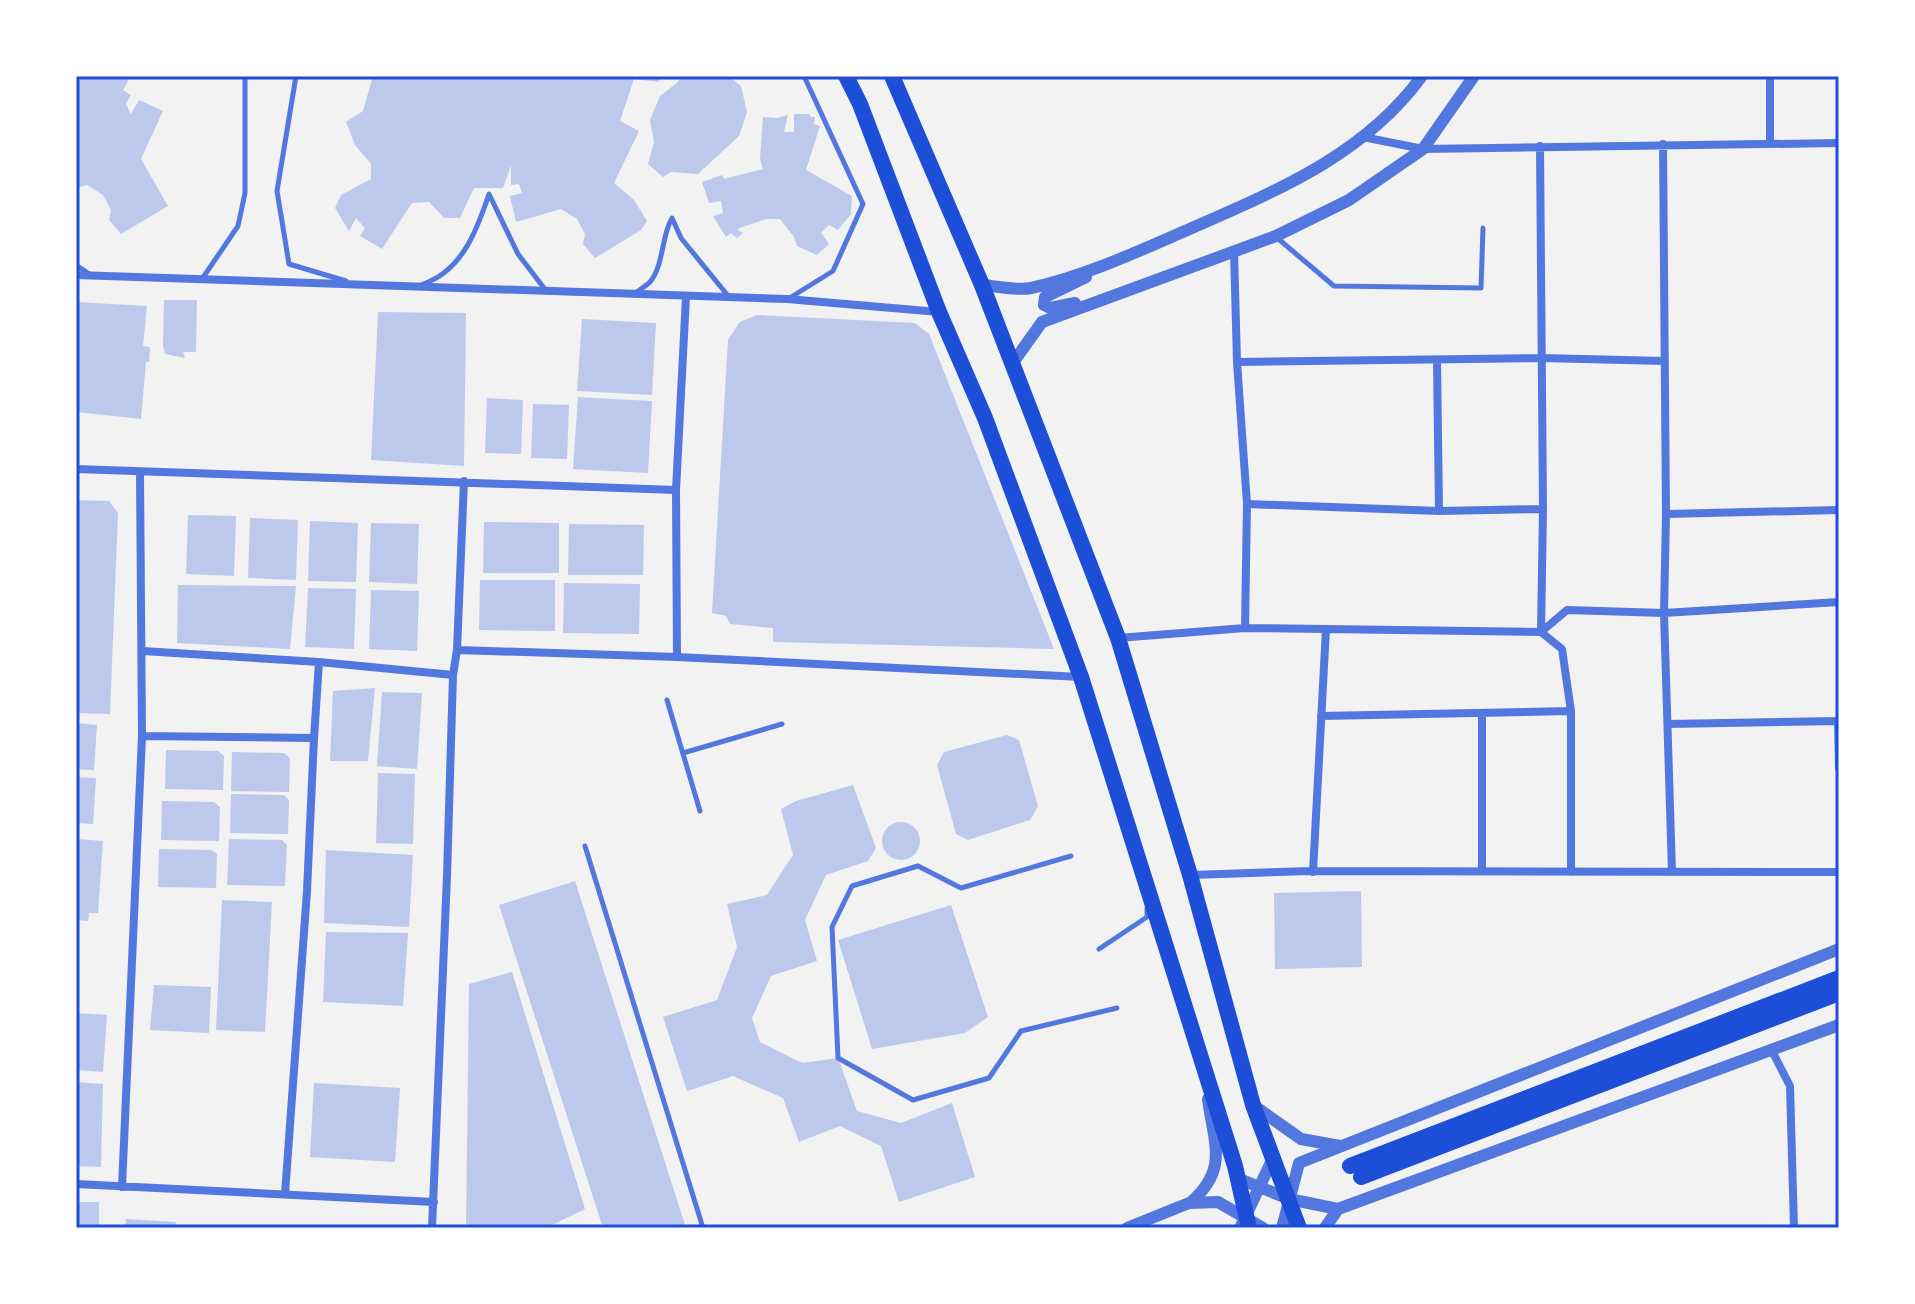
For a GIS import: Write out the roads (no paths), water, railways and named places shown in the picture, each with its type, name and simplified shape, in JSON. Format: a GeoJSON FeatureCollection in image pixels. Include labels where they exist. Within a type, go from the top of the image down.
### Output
{"type":"FeatureCollection","features":[{"type":"Feature","properties":{"kind":"main road"},"geometry":{"type":"LineString","coordinates":[[846,76],[860,104],[939,312],[985,418],[1081,677],[1237,1178],[1245,1224]]}},
{"type":"Feature","properties":{"kind":"main road"},"geometry":{"type":"LineString","coordinates":[[892,76],[982,285],[1118,638],[1190,875],[1253,1105],[1299,1228]]}},
{"type":"Feature","properties":{"kind":"main road"},"geometry":{"type":"LineString","coordinates":[[1839,978],[1356,1172],[1839,993]]}},
{"type":"Feature","properties":{"kind":"street"},"geometry":{"type":"LineString","coordinates":[[1108,298],[1050,308],[1044,305],[1045,297],[1124,258],[1300,179],[1363,137],[1411,91],[1422,76]]}},
{"type":"Feature","properties":{"kind":"street"},"geometry":{"type":"LineString","coordinates":[[1012,364],[1042,322],[1276,236],[1349,200],[1423,149],[1474,76]]}},
{"type":"Feature","properties":{"kind":"street"},"geometry":{"type":"LineString","coordinates":[[1770,76],[1770,143]]}},
{"type":"Feature","properties":{"kind":"street"},"geometry":{"type":"LineString","coordinates":[[1363,137],[1423,149],[1839,143]]}},
{"type":"Feature","properties":{"kind":"street"},"geometry":{"type":"LineString","coordinates":[[1663,144],[1664,613],[1672,872]]}},
{"type":"Feature","properties":{"kind":"street"},"geometry":{"type":"LineString","coordinates":[[1540,146],[1541,632]]}},
{"type":"Feature","properties":{"kind":"street"},"geometry":{"type":"LineString","coordinates":[[1234,251],[1237,362],[1247,504],[1245,628]]}},
{"type":"Feature","properties":{"kind":"street"},"geometry":{"type":"LineString","coordinates":[[982,285],[1028,289],[1124,258]]}},
{"type":"Feature","properties":{"kind":"street"},"geometry":{"type":"LineString","coordinates":[[76,275],[787,299],[939,312]]}},
{"type":"Feature","properties":{"kind":"street"},"geometry":{"type":"LineString","coordinates":[[677,657],[676,490],[686,297]]}},
{"type":"Feature","properties":{"kind":"street"},"geometry":{"type":"LineString","coordinates":[[1237,362],[1541,358],[1665,361]]}},
{"type":"Feature","properties":{"kind":"street"},"geometry":{"type":"LineString","coordinates":[[1437,361],[1439,511]]}},
{"type":"Feature","properties":{"kind":"street"},"geometry":{"type":"LineString","coordinates":[[76,469],[676,490]]}},
{"type":"Feature","properties":{"kind":"street"},"geometry":{"type":"LineString","coordinates":[[122,1187],[142,736],[140,473]]}},
{"type":"Feature","properties":{"kind":"street"},"geometry":{"type":"LineString","coordinates":[[432,1228],[453,675],[457,650],[464,481]]}},
{"type":"Feature","properties":{"kind":"street"},"geometry":{"type":"LineString","coordinates":[[1247,504],[1439,511],[1543,509]]}},
{"type":"Feature","properties":{"kind":"street"},"geometry":{"type":"LineString","coordinates":[[1666,514],[1839,510]]}},
{"type":"Feature","properties":{"kind":"street"},"geometry":{"type":"LineString","coordinates":[[1541,632],[1567,610],[1664,613],[1839,602]]}},
{"type":"Feature","properties":{"kind":"street"},"geometry":{"type":"LineString","coordinates":[[1118,638],[1245,628],[1541,632],[1562,649],[1571,711],[1571,872]]}},
{"type":"Feature","properties":{"kind":"street"},"geometry":{"type":"LineString","coordinates":[[1313,872],[1326,629]]}},
{"type":"Feature","properties":{"kind":"street"},"geometry":{"type":"LineString","coordinates":[[457,650],[677,657],[1081,677]]}},
{"type":"Feature","properties":{"kind":"street"},"geometry":{"type":"LineString","coordinates":[[142,651],[319,662],[453,675]]}},
{"type":"Feature","properties":{"kind":"street"},"geometry":{"type":"LineString","coordinates":[[285,1194],[307,891],[319,662]]}},
{"type":"Feature","properties":{"kind":"street"},"geometry":{"type":"LineString","coordinates":[[1321,716],[1571,711]]}},
{"type":"Feature","properties":{"kind":"street"},"geometry":{"type":"LineString","coordinates":[[1482,713],[1482,871]]}},
{"type":"Feature","properties":{"kind":"street"},"geometry":{"type":"LineString","coordinates":[[1668,724],[1838,721],[1839,768]]}},
{"type":"Feature","properties":{"kind":"street"},"geometry":{"type":"LineString","coordinates":[[142,736],[314,738]]}},
{"type":"Feature","properties":{"kind":"street"},"geometry":{"type":"LineString","coordinates":[[1190,875],[1482,871],[1839,872]]}},
{"type":"Feature","properties":{"kind":"street"},"geometry":{"type":"LineString","coordinates":[[1282,1228],[1299,1163],[1839,949]]}},
{"type":"Feature","properties":{"kind":"street"},"geometry":{"type":"LineString","coordinates":[[1237,1178],[1289,1199],[1338,1209],[1839,1025]]}},
{"type":"Feature","properties":{"kind":"street"},"geometry":{"type":"LineString","coordinates":[[1772,1051],[1790,1086],[1794,1228]]}},
{"type":"Feature","properties":{"kind":"street"},"geometry":{"type":"LineString","coordinates":[[1127,1228],[1189,1203],[1205,1189],[1216,1166],[1205,1072]]}},
{"type":"Feature","properties":{"kind":"street"},"geometry":{"type":"LineString","coordinates":[[1253,1105],[1301,1139],[1340,1146]]}},
{"type":"Feature","properties":{"kind":"street"},"geometry":{"type":"LineString","coordinates":[[1245,1224],[1274,1156]]}},
{"type":"Feature","properties":{"kind":"street"},"geometry":{"type":"LineString","coordinates":[[76,1184],[434,1202]]}},
{"type":"Feature","properties":{"kind":"street"},"geometry":{"type":"LineString","coordinates":[[1189,1203],[1218,1202],[1245,1224],[1263,1228]]}},
{"type":"Feature","properties":{"kind":"street"},"geometry":{"type":"LineString","coordinates":[[1325,1228],[1338,1209]]}},
{"type":"Feature","properties":{"kind":"lane"},"geometry":{"type":"LineString","coordinates":[[201,279],[238,226],[243,204],[245,76]]}},
{"type":"Feature","properties":{"kind":"lane"},"geometry":{"type":"LineString","coordinates":[[296,76],[277,191],[289,264],[363,286]]}},
{"type":"Feature","properties":{"kind":"lane"},"geometry":{"type":"LineString","coordinates":[[787,299],[833,271],[863,204],[804,76]]}},
{"type":"Feature","properties":{"kind":"lane"},"geometry":{"type":"LineString","coordinates":[[412,287],[436,280],[462,256],[478,228],[489,194],[518,254],[548,292]]}},
{"type":"Feature","properties":{"kind":"lane"},"geometry":{"type":"LineString","coordinates":[[632,295],[651,281],[672,218],[681,238],[730,298]]}},
{"type":"Feature","properties":{"kind":"lane"},"geometry":{"type":"LineString","coordinates":[[1276,236],[1334,286],[1481,288],[1483,228]]}},
{"type":"Feature","properties":{"kind":"lane"},"geometry":{"type":"LineString","coordinates":[[76,265],[92,276]]}},
{"type":"Feature","properties":{"kind":"lane"},"geometry":{"type":"LineString","coordinates":[[667,700],[700,811]]}},
{"type":"Feature","properties":{"kind":"lane"},"geometry":{"type":"LineString","coordinates":[[683,753],[782,724]]}},
{"type":"Feature","properties":{"kind":"lane"},"geometry":{"type":"LineString","coordinates":[[585,846],[703,1228]]}},
{"type":"Feature","properties":{"kind":"lane"},"geometry":{"type":"LineString","coordinates":[[1071,856],[961,888],[918,866],[852,886],[832,927],[838,1058],[913,1100],[989,1078],[1021,1031],[1117,1008]]}},
{"type":"Feature","properties":{"kind":"lane"},"geometry":{"type":"LineString","coordinates":[[1099,949],[1147,917],[1147,887]]}}]}
